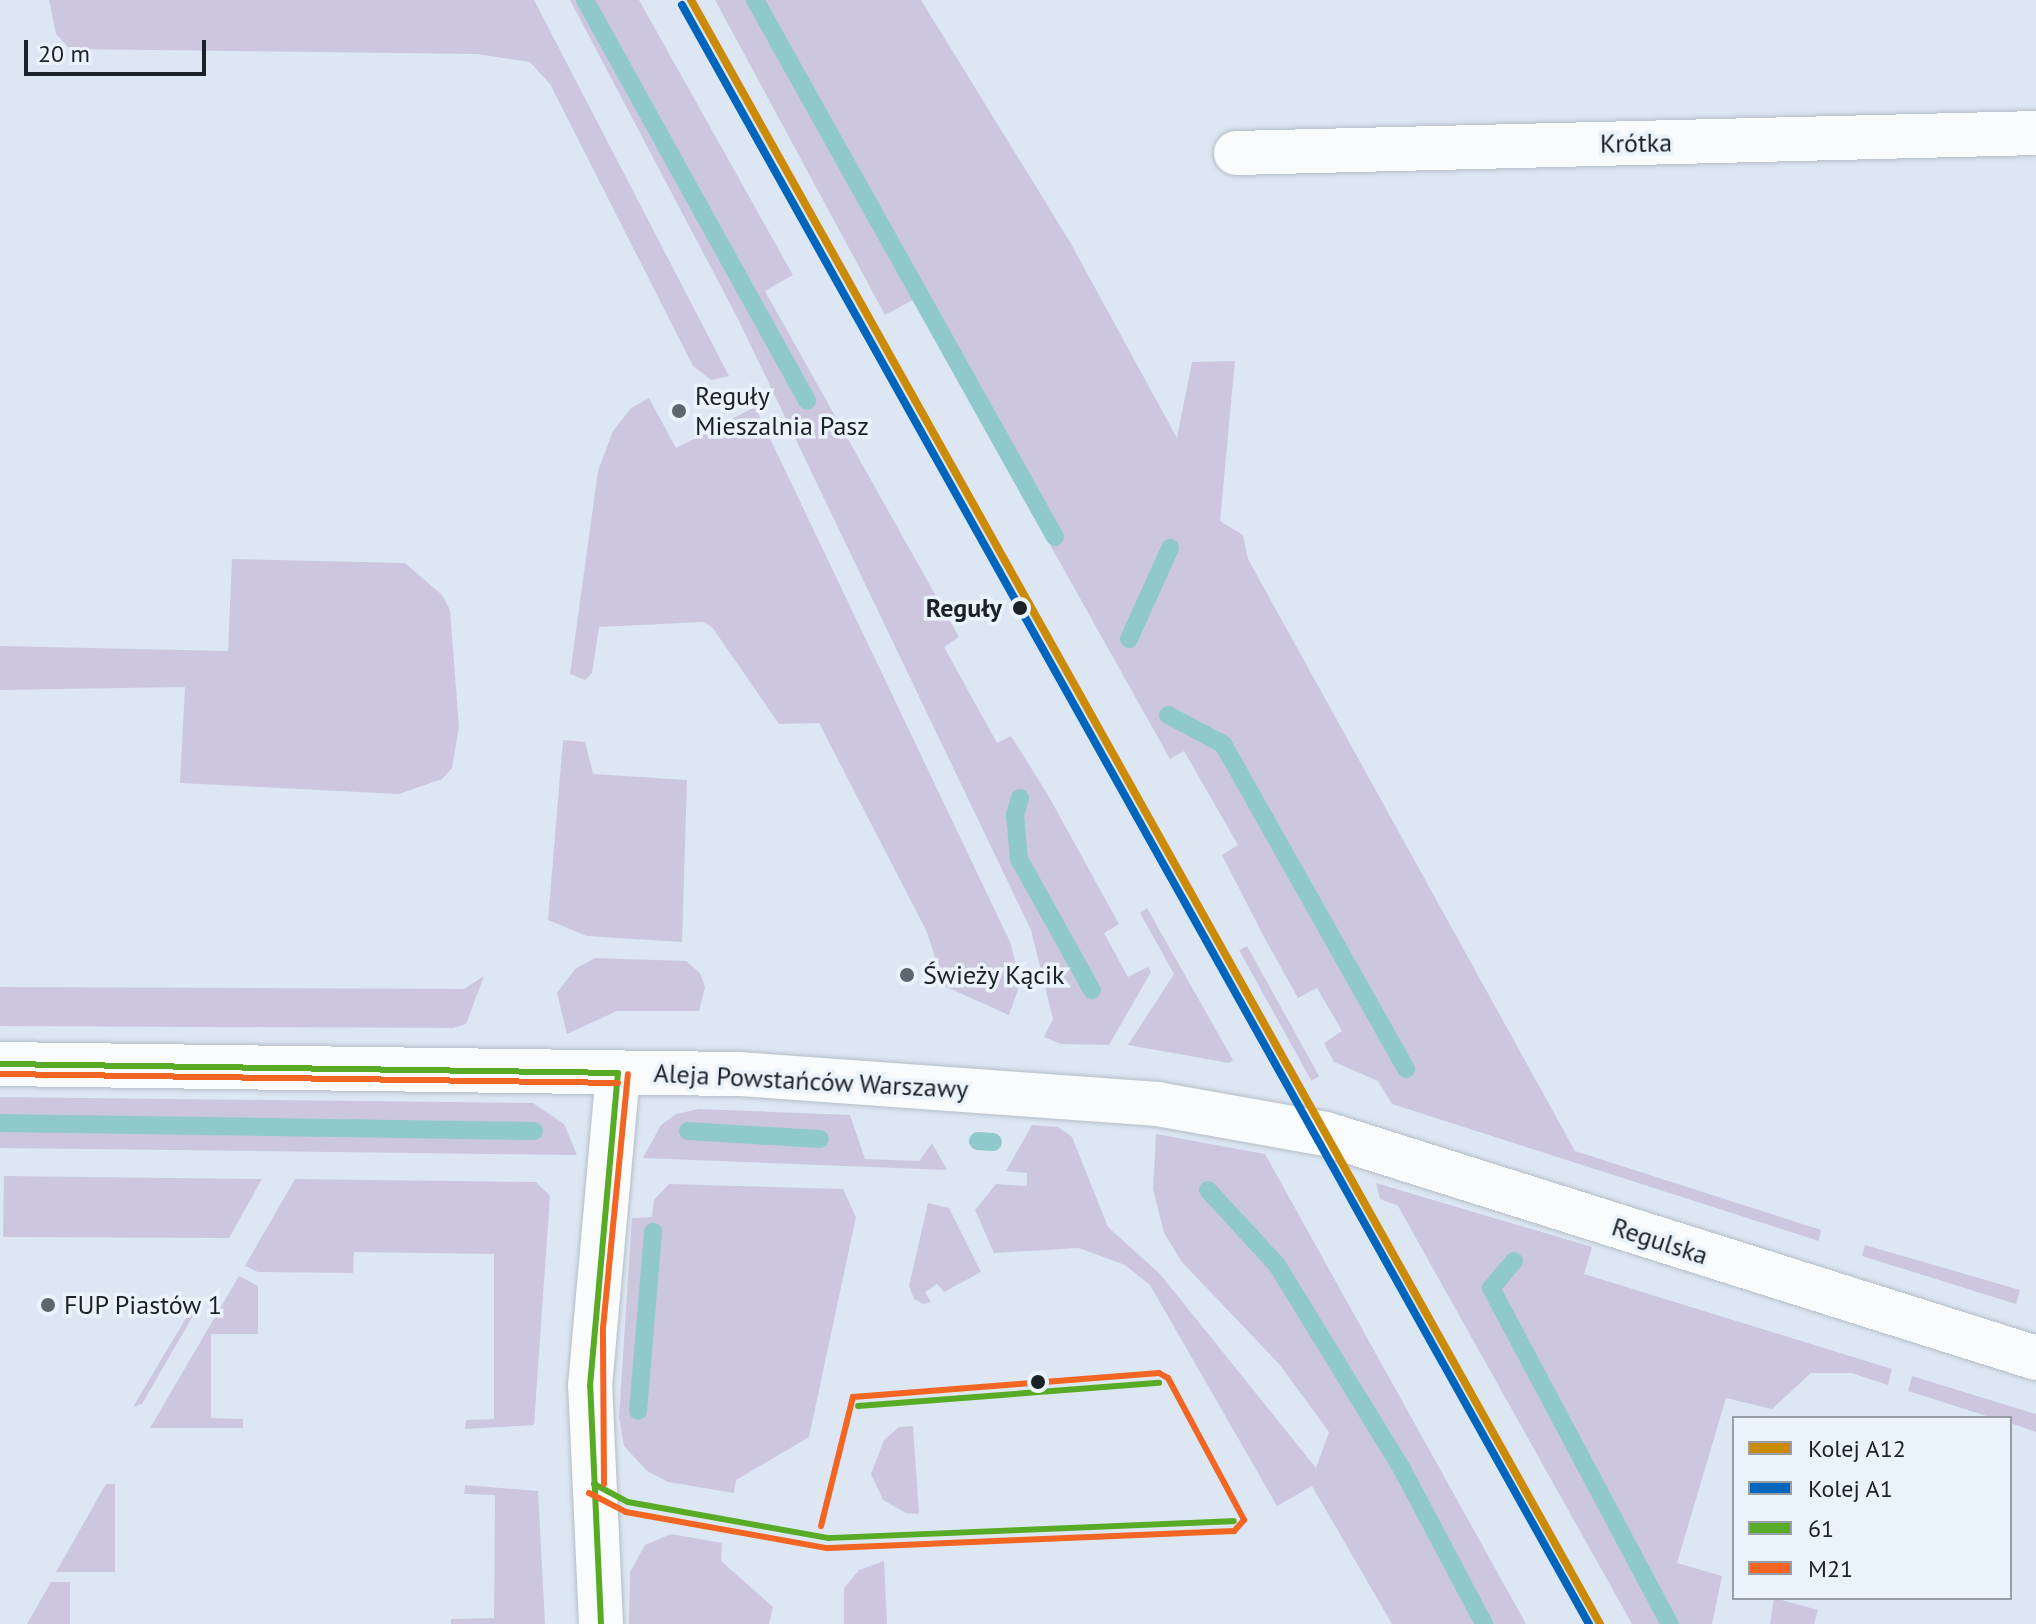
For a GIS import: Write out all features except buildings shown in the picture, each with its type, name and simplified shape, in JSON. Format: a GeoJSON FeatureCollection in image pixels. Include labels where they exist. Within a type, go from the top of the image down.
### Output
{"type":"FeatureCollection","features":[{"type":"Feature","properties":{"kind":"street","name":"Krótka"},"geometry":{"type":"LineString","coordinates":[[1236,153],[2036,133]]}},
{"type":"Feature","properties":{"kind":"street","name":"Aleja Powstańców Warszawy"},"geometry":{"type":"LineString","coordinates":[[0,1064],[618,1073],[905,1084],[1157,1104],[1284,1124]]}},
{"type":"Feature","properties":{"kind":"street"},"geometry":{"type":"LineString","coordinates":[[601,1624],[590,1386],[618,1073]]}},
{"type":"Feature","properties":{"kind":"street","name":"Regulska"},"geometry":{"type":"LineString","coordinates":[[1284,1124],[2036,1358]]}},
{"type":"Feature","properties":{"kind":"shaded area"},"geometry":{"type":"Polygon","coordinates":[[[49,0],[534,0],[729,376],[711,380],[693,366],[550,84],[530,62],[477,54],[70,49],[56,34],[49,0]]]}},
{"type":"Feature","properties":{"kind":"shaded area"},"geometry":{"type":"Polygon","coordinates":[[[570,0],[639,0],[793,275],[765,291],[959,637],[944,647],[997,743],[1011,736],[1048,795],[1119,924],[1104,933],[1128,977],[1148,967],[1151,972],[1109,1045],[1061,1044],[1044,1037],[1053,1019],[1031,930],[738,319],[570,0]]]}},
{"type":"Feature","properties":{"kind":"shaded area"},"geometry":{"type":"Polygon","coordinates":[[[715,0],[921,0],[1070,242],[1177,438],[1192,362],[1235,361],[1220,521],[1243,535],[1248,559],[1575,1151],[1821,1230],[1819,1241],[1392,1104],[1378,1081],[1334,1062],[1324,1043],[1342,1031],[1317,988],[1298,998],[1222,855],[1238,845],[1184,751],[1170,759],[913,300],[885,315],[715,0]]]}},
{"type":"Feature","properties":{"kind":"shaded area"},"geometry":{"type":"Polygon","coordinates":[[[649,398],[676,448],[755,407],[1011,944],[1020,984],[1009,1015],[944,986],[927,932],[819,723],[779,724],[712,627],[703,622],[599,627],[592,673],[585,680],[570,674],[598,471],[613,431],[631,408],[649,398]]]}},
{"type":"Feature","properties":{"kind":"shaded area"},"geometry":{"type":"Polygon","coordinates":[[[232,559],[405,563],[442,595],[450,610],[459,727],[452,768],[442,779],[399,794],[180,783],[185,687],[0,690],[0,646],[228,651],[232,559]]]}},
{"type":"Feature","properties":{"kind":"shaded area"},"geometry":{"type":"Polygon","coordinates":[[[563,740],[585,742],[593,774],[687,780],[682,942],[587,936],[548,920],[563,740]]]}},
{"type":"Feature","properties":{"kind":"shaded area"},"geometry":{"type":"Polygon","coordinates":[[[1147,908],[1233,1060],[1229,1063],[1128,1045],[1174,974],[1140,913],[1147,908]]]}},
{"type":"Feature","properties":{"kind":"shaded area"},"geometry":{"type":"Polygon","coordinates":[[[1247,946],[1319,1076],[1311,1081],[1239,950],[1247,946]]]}},
{"type":"Feature","properties":{"kind":"shaded area"},"geometry":{"type":"Polygon","coordinates":[[[595,958],[686,961],[700,973],[705,987],[699,1011],[617,1011],[567,1034],[557,993],[575,969],[595,958]]]}},
{"type":"Feature","properties":{"kind":"shaded area"},"geometry":{"type":"Polygon","coordinates":[[[484,976],[466,1024],[453,1028],[0,1026],[0,987],[464,989],[484,976]]]}},
{"type":"Feature","properties":{"kind":"shaded area"},"geometry":{"type":"Polygon","coordinates":[[[0,1097],[533,1103],[564,1124],[577,1155],[0,1148],[0,1097]]]}},
{"type":"Feature","properties":{"kind":"shaded area"},"geometry":{"type":"Polygon","coordinates":[[[699,1109],[850,1115],[865,1159],[919,1161],[932,1143],[947,1170],[643,1158],[661,1125],[676,1114],[699,1109]]]}},
{"type":"Feature","properties":{"kind":"shaded area"},"geometry":{"type":"Polygon","coordinates":[[[1032,1125],[1058,1127],[1072,1137],[1108,1227],[1160,1274],[1316,1468],[1329,1432],[1280,1365],[1181,1261],[1164,1233],[1153,1189],[1156,1134],[1265,1154],[1526,1624],[1392,1624],[1312,1486],[1277,1506],[1150,1285],[1125,1265],[1079,1248],[994,1253],[975,1210],[996,1184],[1027,1186],[1027,1173],[1006,1171],[1032,1125]]]}},
{"type":"Feature","properties":{"kind":"shaded area"},"geometry":{"type":"Polygon","coordinates":[[[4,1176],[262,1179],[229,1238],[3,1237],[4,1176]]]}},
{"type":"Feature","properties":{"kind":"shaded area"},"geometry":{"type":"Polygon","coordinates":[[[295,1179],[536,1182],[550,1196],[534,1425],[465,1429],[466,1420],[494,1419],[494,1254],[354,1252],[353,1273],[258,1272],[245,1266],[295,1179]]]}},
{"type":"Feature","properties":{"kind":"shaded area"},"geometry":{"type":"Polygon","coordinates":[[[1376,1183],[1592,1247],[1584,1274],[1892,1369],[1888,1385],[1851,1373],[1811,1373],[1772,1409],[1726,1398],[1677,1563],[1722,1576],[1712,1624],[1632,1624],[1398,1206],[1380,1199],[1376,1183]]]}},
{"type":"Feature","properties":{"kind":"shaded area"},"geometry":{"type":"Polygon","coordinates":[[[669,1184],[843,1189],[856,1217],[809,1437],[736,1480],[734,1493],[668,1482],[647,1471],[624,1446],[619,1417],[632,1218],[652,1217],[654,1200],[669,1184]]]}},
{"type":"Feature","properties":{"kind":"shaded area"},"geometry":{"type":"Polygon","coordinates":[[[928,1203],[949,1208],[981,1272],[944,1292],[937,1284],[925,1292],[931,1302],[923,1304],[914,1299],[909,1286],[928,1203]]]}},
{"type":"Feature","properties":{"kind":"shaded area"},"geometry":{"type":"Polygon","coordinates":[[[1865,1245],[2020,1290],[2016,1304],[1862,1256],[1865,1245]]]}},
{"type":"Feature","properties":{"kind":"shaded area"},"geometry":{"type":"Polygon","coordinates":[[[239,1276],[258,1286],[258,1334],[211,1334],[211,1418],[243,1419],[243,1428],[150,1428],[239,1276]]]}},
{"type":"Feature","properties":{"kind":"shaded area"},"geometry":{"type":"Polygon","coordinates":[[[192,1308],[194,1314],[142,1404],[133,1407],[192,1308]]]}},
{"type":"Feature","properties":{"kind":"shaded area"},"geometry":{"type":"Polygon","coordinates":[[[1912,1376],[2036,1414],[2036,1432],[2012,1424],[2012,1416],[1987,1416],[1908,1391],[1912,1376]]]}},
{"type":"Feature","properties":{"kind":"shaded area"},"geometry":{"type":"Polygon","coordinates":[[[913,1426],[919,1514],[906,1513],[883,1500],[871,1474],[884,1440],[899,1427],[913,1426]]]}},
{"type":"Feature","properties":{"kind":"shaded area"},"geometry":{"type":"Polygon","coordinates":[[[106,1484],[115,1484],[115,1572],[56,1572],[106,1484]]]}},
{"type":"Feature","properties":{"kind":"shaded area"},"geometry":{"type":"Polygon","coordinates":[[[465,1485],[538,1491],[545,1624],[451,1624],[451,1619],[494,1618],[495,1495],[464,1494],[465,1485]]]}},
{"type":"Feature","properties":{"kind":"shaded area"},"geometry":{"type":"Polygon","coordinates":[[[671,1534],[722,1543],[721,1561],[773,1607],[769,1624],[629,1624],[630,1572],[645,1545],[671,1534]]]}},
{"type":"Feature","properties":{"kind":"shaded area"},"geometry":{"type":"Polygon","coordinates":[[[884,1561],[887,1624],[844,1624],[844,1588],[859,1570],[884,1561]]]}},
{"type":"Feature","properties":{"kind":"shaded area"},"geometry":{"type":"Polygon","coordinates":[[[51,1582],[70,1582],[70,1624],[27,1624],[51,1582]]]}},
{"type":"Feature","properties":{"kind":"shaded area"},"geometry":{"type":"Polygon","coordinates":[[[1774,1600],[1818,1610],[1814,1624],[1770,1624],[1774,1600]]]}},
{"type":"Feature","properties":{"kind":"waterway"},"geometry":{"type":"LineString","coordinates":[[585,0],[807,401]]}},
{"type":"Feature","properties":{"kind":"waterway"},"geometry":{"type":"LineString","coordinates":[[755,0],[1055,537]]}},
{"type":"Feature","properties":{"kind":"waterway"},"geometry":{"type":"LineString","coordinates":[[1129,639],[1170,548]]}},
{"type":"Feature","properties":{"kind":"waterway"},"geometry":{"type":"LineString","coordinates":[[1168,715],[1223,744],[1406,1069]]}},
{"type":"Feature","properties":{"kind":"waterway"},"geometry":{"type":"LineString","coordinates":[[1020,798],[1015,815],[1019,859],[1092,990]]}},
{"type":"Feature","properties":{"kind":"waterway"},"geometry":{"type":"LineString","coordinates":[[0,1123],[534,1131]]}},
{"type":"Feature","properties":{"kind":"waterway"},"geometry":{"type":"LineString","coordinates":[[688,1131],[820,1139]]}},
{"type":"Feature","properties":{"kind":"waterway"},"geometry":{"type":"LineString","coordinates":[[978,1141],[993,1142]]}},
{"type":"Feature","properties":{"kind":"waterway"},"geometry":{"type":"LineString","coordinates":[[1208,1190],[1277,1265],[1402,1469],[1484,1624]]}},
{"type":"Feature","properties":{"kind":"waterway"},"geometry":{"type":"LineString","coordinates":[[638,1411],[653,1232]]}},
{"type":"Feature","properties":{"kind":"waterway"},"geometry":{"type":"LineString","coordinates":[[1514,1261],[1491,1288],[1670,1624]]}},
{"type":"Feature","properties":{"kind":"rail line","name":"A12"},"geometry":{"type":"LineString","coordinates":[[691,0],[1600,1624]]}},
{"type":"Feature","properties":{"kind":"rail line","name":"A1"},"geometry":{"type":"LineString","coordinates":[[682,5],[1589,1624]]}},
{"type":"Feature","properties":{"kind":"transit line","name":"61"},"geometry":{"type":"LineString","coordinates":[[0,1064],[618,1073]]}},
{"type":"Feature","properties":{"kind":"transit line","name":"61"},"geometry":{"type":"LineString","coordinates":[[601,1624],[590,1386],[618,1073]]}},
{"type":"Feature","properties":{"kind":"transit line","name":"M21"},"geometry":{"type":"LineString","coordinates":[[0,1074],[618,1083]]}},
{"type":"Feature","properties":{"kind":"transit line","name":"M21"},"geometry":{"type":"LineString","coordinates":[[604,1484],[603,1328],[628,1074]]}},
{"type":"Feature","properties":{"kind":"transit line","name":"M21"},"geometry":{"type":"LineString","coordinates":[[821,1526],[853,1397],[1159,1373],[1168,1378],[1244,1520],[1234,1531],[829,1548]]}},
{"type":"Feature","properties":{"kind":"transit line","name":"61"},"geometry":{"type":"LineString","coordinates":[[858,1406],[1159,1383]]}},
{"type":"Feature","properties":{"kind":"transit line","name":"61"},"geometry":{"type":"LineString","coordinates":[[594,1484],[628,1502],[829,1538],[1234,1521]]}},
{"type":"Feature","properties":{"kind":"transit line","name":"M21"},"geometry":{"type":"LineString","coordinates":[[589,1493],[626,1512],[827,1548]]}},
{"type":"Feature","properties":{"kind":"place","name":"Reguły Mieszalnia Pasz"},"geometry":{"type":"Point","coordinates":[679,411]}},
{"type":"Feature","properties":{"kind":"place","name":"Reguły"},"geometry":{"type":"Point","coordinates":[1020,608]}},
{"type":"Feature","properties":{"kind":"place","name":"Świeży Kącik"},"geometry":{"type":"Point","coordinates":[907,975]}},
{"type":"Feature","properties":{"kind":"place","name":"FUP Piastów 1"},"geometry":{"type":"Point","coordinates":[48,1305]}}]}
